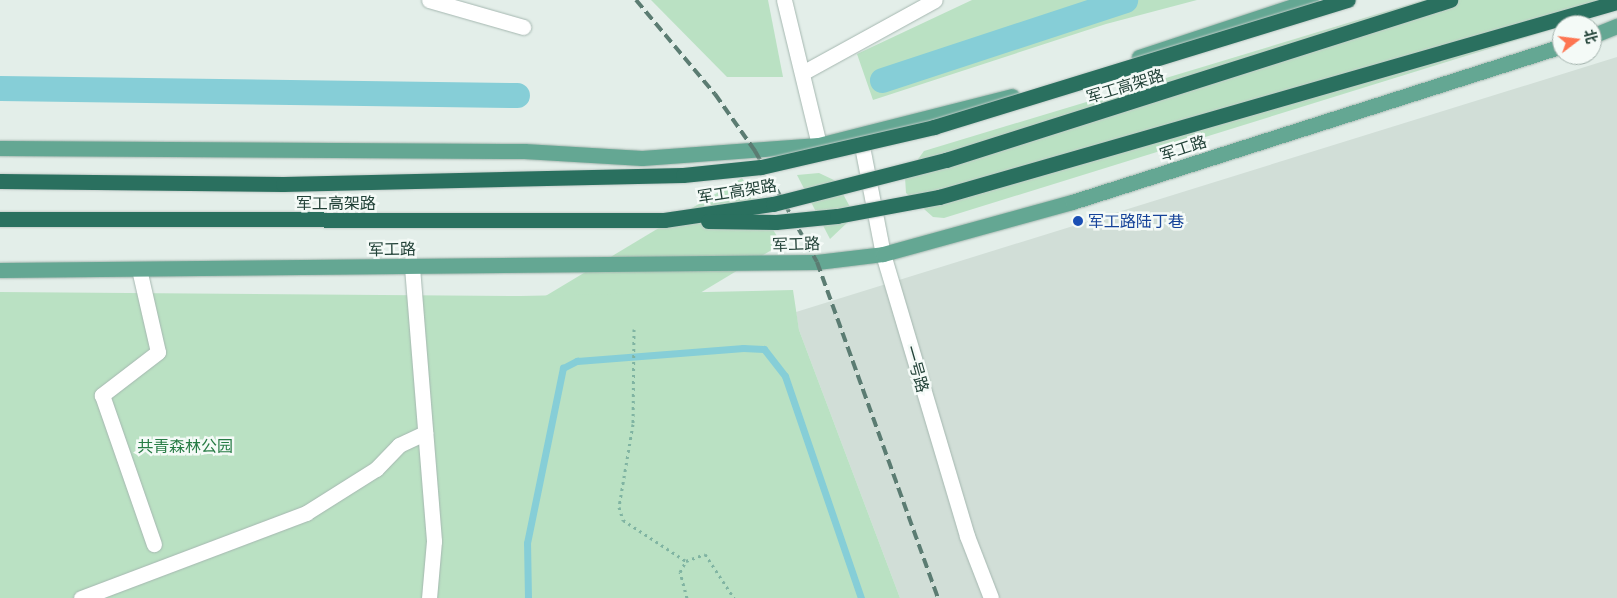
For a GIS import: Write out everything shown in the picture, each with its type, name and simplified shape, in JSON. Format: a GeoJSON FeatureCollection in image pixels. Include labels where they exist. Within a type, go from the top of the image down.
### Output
{"type":"FeatureCollection","features":[{"type":"Feature","properties":{"kind":"highway","name":"军工高架路"},"geometry":{"type":"LineString","coordinates":[[0,181],[283,184],[683,174],[761,167],[934,127],[1348,0]]}},
{"type":"Feature","properties":{"kind":"highway","name":"军工高架路"},"geometry":{"type":"LineString","coordinates":[[0,219],[664,220],[773,204],[946,160],[1450,0]]}},
{"type":"Feature","properties":{"kind":"highway"},"geometry":{"type":"LineString","coordinates":[[664,220],[776,222],[837,216],[938,197],[1617,2]]}},
{"type":"Feature","properties":{"kind":"main road"},"geometry":{"type":"LineString","coordinates":[[0,148],[524,151],[642,158],[819,145],[1043,88],[1311,0]]}},
{"type":"Feature","properties":{"kind":"main road"},"geometry":{"type":"LineString","coordinates":[[1602,32],[1617,26]]}},
{"type":"Feature","properties":{"kind":"main road","name":"军工路"},"geometry":{"type":"LineString","coordinates":[[0,270],[817,262],[883,254],[1072,202],[1552,49]]}},
{"type":"Feature","properties":{"kind":"street"},"geometry":{"type":"LineString","coordinates":[[429,0],[523,27]]}},
{"type":"Feature","properties":{"kind":"street"},"geometry":{"type":"LineString","coordinates":[[784,0],[804,72],[819,145]]}},
{"type":"Feature","properties":{"kind":"street"},"geometry":{"type":"LineString","coordinates":[[804,72],[935,0]]}},
{"type":"Feature","properties":{"kind":"street","name":"一号路"},"geometry":{"type":"LineString","coordinates":[[860,136],[883,254],[967,536],[988,593]]}},
{"type":"Feature","properties":{"kind":"street"},"geometry":{"type":"LineString","coordinates":[[412,267],[434,541],[429,598]]}},
{"type":"Feature","properties":{"kind":"street"},"geometry":{"type":"LineString","coordinates":[[139,269],[158,352],[102,395],[154,544]]}},
{"type":"Feature","properties":{"kind":"street"},"geometry":{"type":"LineString","coordinates":[[81,598],[306,513],[376,469],[399,445],[424,432]]}},
{"type":"Feature","properties":{"kind":"street"},"geometry":{"type":"LineString","coordinates":[[988,593],[1005,598]]}},
{"type":"Feature","properties":{"kind":"path"},"geometry":{"type":"LineString","coordinates":[[634,329],[632,433],[619,507],[623,520],[686,561]]}},
{"type":"Feature","properties":{"kind":"path"},"geometry":{"type":"LineString","coordinates":[[687,598],[680,572],[686,561],[706,554],[734,598]]}},
{"type":"Feature","properties":{"kind":"shaded area"},"geometry":{"type":"Polygon","coordinates":[[[1617,57],[1617,598],[900,598],[799,330],[796,312],[1591,65],[1602,65],[1602,62],[1617,57]]]}},
{"type":"Feature","properties":{"kind":"green space"},"geometry":{"type":"Polygon","coordinates":[[[651,0],[768,0],[783,77],[727,77],[651,0]]]}},
{"type":"Feature","properties":{"kind":"green space"},"geometry":{"type":"Polygon","coordinates":[[[972,0],[1197,0],[1106,24],[873,100],[857,54],[972,0]]]}},
{"type":"Feature","properties":{"kind":"green space"},"geometry":{"type":"Polygon","coordinates":[[[1424,0],[1617,0],[1617,9],[1598,15],[1552,15],[1552,29],[944,218],[933,217],[906,193],[905,177],[924,151],[1424,0]]]}},
{"type":"Feature","properties":{"kind":"green space"},"geometry":{"type":"Polygon","coordinates":[[[819,173],[836,181],[850,207],[849,221],[830,239],[797,175],[819,173]]]}},
{"type":"Feature","properties":{"kind":"green space"},"geometry":{"type":"Polygon","coordinates":[[[742,178],[782,244],[193,598],[129,598],[106,560],[742,178]]]}},
{"type":"Feature","properties":{"kind":"green space","name":"共青森林公园"},"geometry":{"type":"Polygon","coordinates":[[[793,290],[799,330],[900,598],[0,598],[0,292],[521,296],[793,290]]]}},
{"type":"Feature","properties":{"kind":"waterway"},"geometry":{"type":"LineString","coordinates":[[882,80],[1125,0]]}},
{"type":"Feature","properties":{"kind":"waterway"},"geometry":{"type":"LineString","coordinates":[[0,88],[517,95]]}},
{"type":"Feature","properties":{"kind":"waterway"},"geometry":{"type":"LineString","coordinates":[[528,598],[527,543],[563,368],[577,361],[743,348],[764,349],[785,376],[861,598]]}},
{"type":"Feature","properties":{"kind":"railway"},"geometry":{"type":"LineString","coordinates":[[636,0],[715,94],[755,151],[817,262],[938,598]]}},
{"type":"Feature","properties":{"kind":"place","name":"军工路陆丁巷"},"geometry":{"type":"Point","coordinates":[1078,221]}}]}
